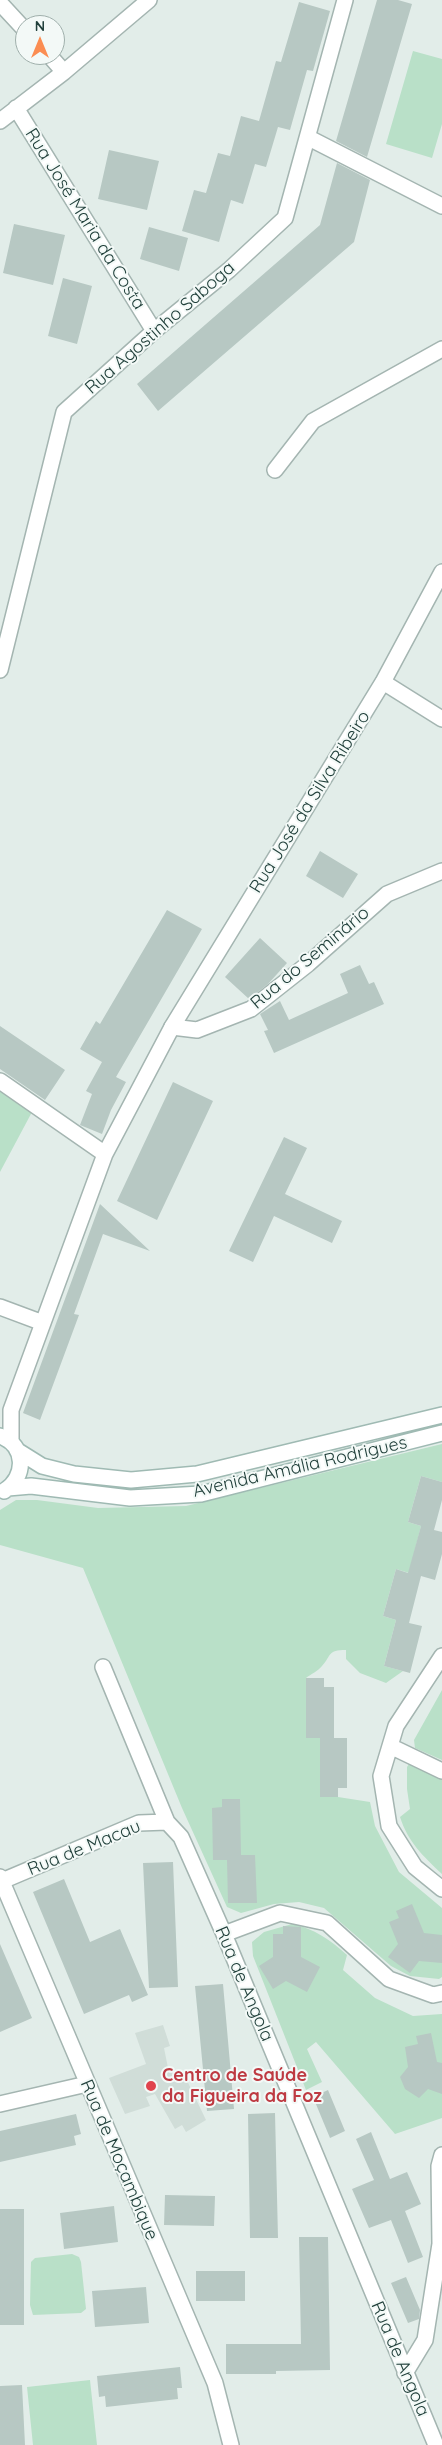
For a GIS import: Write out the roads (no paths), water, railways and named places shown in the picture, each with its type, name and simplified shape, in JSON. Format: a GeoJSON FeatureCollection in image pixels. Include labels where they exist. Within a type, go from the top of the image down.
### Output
{"type":"FeatureCollection","features":[{"type":"Feature","properties":{"kind":"street"},"geometry":{"type":"LineString","coordinates":[[0,121],[64,72],[149,0]]}},
{"type":"Feature","properties":{"kind":"street","name":"Rua Agostinho Saboga"},"geometry":{"type":"LineString","coordinates":[[0,670],[4,636],[64,412],[154,330],[229,270],[285,218],[309,138],[345,0]]}},
{"type":"Feature","properties":{"kind":"street"},"geometry":{"type":"LineString","coordinates":[[0,4],[15,20]]}},
{"type":"Feature","properties":{"kind":"street"},"geometry":{"type":"LineString","coordinates":[[58,65],[64,72]]}},
{"type":"Feature","properties":{"kind":"street","name":"Rua José Maria da Costa"},"geometry":{"type":"LineString","coordinates":[[16,108],[154,330]]}},
{"type":"Feature","properties":{"kind":"street"},"geometry":{"type":"LineString","coordinates":[[309,138],[442,206]]}},
{"type":"Feature","properties":{"kind":"street"},"geometry":{"type":"LineString","coordinates":[[275,470],[313,421],[442,349]]}},
{"type":"Feature","properties":{"kind":"street","name":"Rua José da Silva Ribeiro"},"geometry":{"type":"LineString","coordinates":[[12,1410],[42,1323],[105,1154],[172,1027],[383,682],[442,572]]}},
{"type":"Feature","properties":{"kind":"street"},"geometry":{"type":"LineString","coordinates":[[383,682],[442,719]]}},
{"type":"Feature","properties":{"kind":"street","name":"Rua do Seminário"},"geometry":{"type":"LineString","coordinates":[[172,1027],[197,1030],[251,1009],[308,964],[387,894],[442,870]]}},
{"type":"Feature","properties":{"kind":"street"},"geometry":{"type":"LineString","coordinates":[[0,1081],[105,1154]]}},
{"type":"Feature","properties":{"kind":"street"},"geometry":{"type":"LineString","coordinates":[[0,1307],[42,1323]]}},
{"type":"Feature","properties":{"kind":"street"},"geometry":{"type":"LineString","coordinates":[[0,1423],[12,1410]]}},
{"type":"Feature","properties":{"kind":"street"},"geometry":{"type":"LineString","coordinates":[[5,1490],[21,1467],[10,1443],[12,1410]]}},
{"type":"Feature","properties":{"kind":"street","name":"Avenida Amália Rodrigues"},"geometry":{"type":"LineString","coordinates":[[10,1443],[42,1466],[74,1474],[131,1480],[197,1474],[442,1414]]}},
{"type":"Feature","properties":{"kind":"street","name":"Avenida Amália Rodrigues"},"geometry":{"type":"LineString","coordinates":[[5,1490],[31,1486],[130,1498],[201,1494],[442,1433]]}},
{"type":"Feature","properties":{"kind":"street"},"geometry":{"type":"LineString","coordinates":[[442,1656],[396,1726],[381,1776],[389,1826],[415,1867],[442,1889]]}},
{"type":"Feature","properties":{"kind":"street","name":"Rua de Angola"},"geometry":{"type":"LineString","coordinates":[[103,1667],[167,1822],[181,1837],[224,1934],[436,2445]]}},
{"type":"Feature","properties":{"kind":"street"},"geometry":{"type":"LineString","coordinates":[[390,1746],[442,1771]]}},
{"type":"Feature","properties":{"kind":"street","name":"Rua de Macau"},"geometry":{"type":"LineString","coordinates":[[1,1879],[139,1823],[167,1822]]}},
{"type":"Feature","properties":{"kind":"street","name":"Rua de Moçambique"},"geometry":{"type":"LineString","coordinates":[[1,1879],[215,2383],[231,2445]]}},
{"type":"Feature","properties":{"kind":"street"},"geometry":{"type":"LineString","coordinates":[[224,1934],[280,1913],[326,1923],[389,1979],[433,1995],[442,1993]]}},
{"type":"Feature","properties":{"kind":"street"},"geometry":{"type":"LineString","coordinates":[[0,2104],[87,2084]]}},
{"type":"Feature","properties":{"kind":"street"},"geometry":{"type":"LineString","coordinates":[[405,2373],[425,2340],[440,2244],[439,2166],[442,2156]]}},
{"type":"Feature","properties":{"kind":"place","name":"Centro de Saúde da Figueira da Foz"},"geometry":{"type":"Point","coordinates":[151,2086]}}]}
